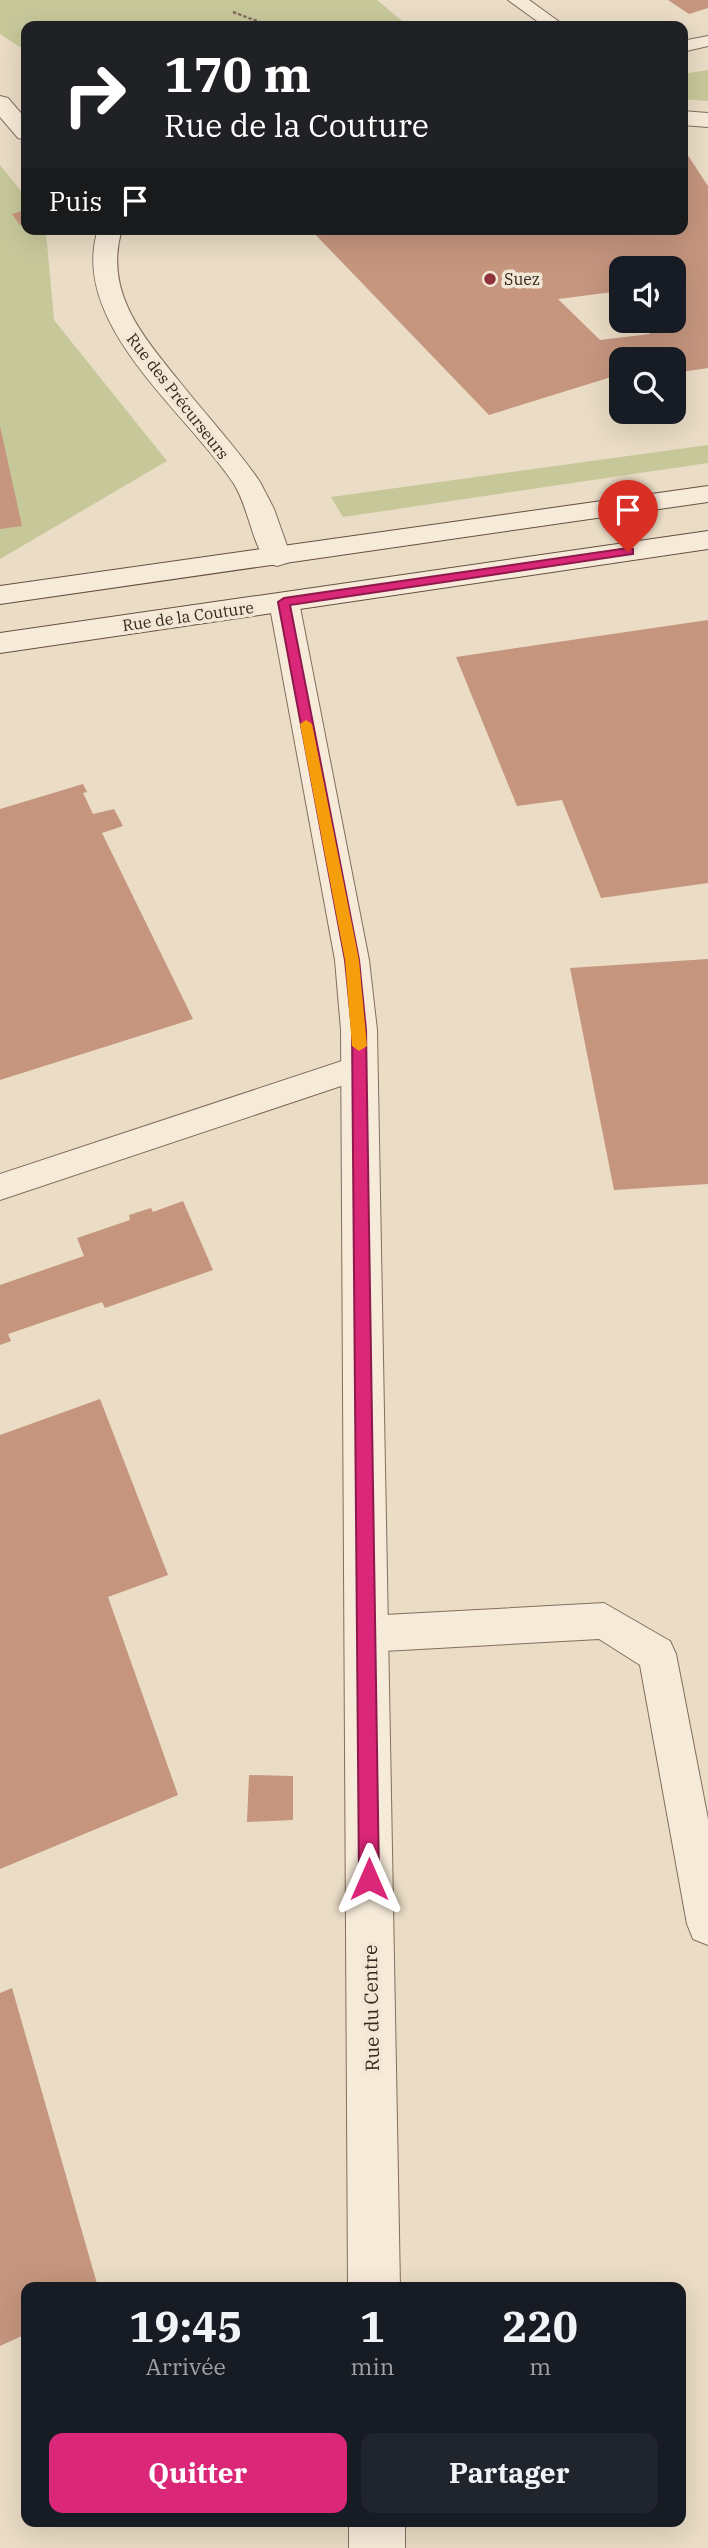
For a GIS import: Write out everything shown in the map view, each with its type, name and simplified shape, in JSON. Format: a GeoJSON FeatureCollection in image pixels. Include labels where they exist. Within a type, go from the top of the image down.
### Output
{"type":"FeatureCollection","features":[{"type":"Feature","properties":{"kind":"street"},"geometry":{"type":"LineString","coordinates":[[0,103],[21,127]]}},
{"type":"Feature","properties":{"kind":"street"},"geometry":{"type":"LineString","coordinates":[[688,118],[708,120]]}},
{"type":"Feature","properties":{"kind":"street","name":"Rue des Précurseurs"},"geometry":{"type":"LineString","coordinates":[[109,235],[104,265],[118,317],[128,334],[246,482],[260,509],[277,556]]}},
{"type":"Feature","properties":{"kind":"street"},"geometry":{"type":"LineString","coordinates":[[0,595],[708,494]]}},
{"type":"Feature","properties":{"kind":"street","name":"Rue de la Couture"},"geometry":{"type":"LineString","coordinates":[[0,643],[708,540]]}},
{"type":"Feature","properties":{"kind":"street","name":"Rue du Centre"},"geometry":{"type":"LineString","coordinates":[[284,602],[352,960],[360,1067],[374,2282]]}},
{"type":"Feature","properties":{"kind":"street"},"geometry":{"type":"LineString","coordinates":[[377,2527],[377,2548]]}},
{"type":"Feature","properties":{"kind":"lane"},"geometry":{"type":"LineString","coordinates":[[517,0],[548,21]]}},
{"type":"Feature","properties":{"kind":"lane"},"geometry":{"type":"LineString","coordinates":[[688,46],[708,41]]}},
{"type":"Feature","properties":{"kind":"lane"},"geometry":{"type":"LineString","coordinates":[[0,1187],[360,1067]]}},
{"type":"Feature","properties":{"kind":"lane"},"geometry":{"type":"LineString","coordinates":[[366,1634],[604,1621],[657,1654],[708,1924]]}},
{"type":"Feature","properties":{"kind":"path"},"geometry":{"type":"LineString","coordinates":[[233,12],[257,21]]}},
{"type":"Feature","properties":{"kind":"green space"},"geometry":{"type":"Polygon","coordinates":[[[0,0],[377,0],[402,21],[21,21],[21,48],[0,34],[0,0]]]}},
{"type":"Feature","properties":{"kind":"green space"},"geometry":{"type":"Polygon","coordinates":[[[708,70],[708,101],[688,99],[688,73],[708,70]]]}},
{"type":"Feature","properties":{"kind":"green space"},"geometry":{"type":"Polygon","coordinates":[[[0,165],[21,191],[21,235],[46,235],[54,320],[167,461],[0,559],[0,165]]]}},
{"type":"Feature","properties":{"kind":"green space"},"geometry":{"type":"Polygon","coordinates":[[[708,445],[708,463],[343,517],[331,497],[708,445]]]}},
{"type":"Feature","properties":{"kind":"building"},"geometry":{"type":"Polygon","coordinates":[[[668,0],[708,0],[708,8],[689,14],[668,0]]]}},
{"type":"Feature","properties":{"kind":"building","name":"Suez"},"geometry":{"type":"Polygon","coordinates":[[[688,156],[708,186],[708,368],[686,371],[686,347],[609,347],[609,378],[489,415],[316,235],[688,235],[688,156]]]}},
{"type":"Feature","properties":{"kind":"building"},"geometry":{"type":"Polygon","coordinates":[[[21,211],[21,225],[20,225],[12,214],[21,211]]]}},
{"type":"Feature","properties":{"kind":"building"},"geometry":{"type":"Polygon","coordinates":[[[0,426],[22,526],[0,529],[0,426]]]}},
{"type":"Feature","properties":{"kind":"building"},"geometry":{"type":"Polygon","coordinates":[[[708,620],[708,883],[601,898],[562,800],[517,806],[456,657],[708,620]]]}},
{"type":"Feature","properties":{"kind":"building"},"geometry":{"type":"Polygon","coordinates":[[[83,784],[87,792],[83,793],[93,814],[114,809],[123,826],[102,833],[193,1019],[0,1080],[0,809],[83,784]]]}},
{"type":"Feature","properties":{"kind":"building"},"geometry":{"type":"Polygon","coordinates":[[[708,959],[708,1184],[614,1190],[570,968],[708,959]]]}},
{"type":"Feature","properties":{"kind":"building"},"geometry":{"type":"Polygon","coordinates":[[[183,1201],[213,1270],[105,1308],[102,1302],[8,1334],[11,1341],[0,1345],[0,1285],[84,1256],[77,1238],[130,1220],[129,1215],[151,1208],[153,1212],[183,1201]]]}},
{"type":"Feature","properties":{"kind":"building"},"geometry":{"type":"Polygon","coordinates":[[[100,1399],[168,1575],[108,1597],[178,1795],[0,1869],[0,1435],[100,1399]]]}},
{"type":"Feature","properties":{"kind":"building"},"geometry":{"type":"Polygon","coordinates":[[[249,1775],[293,1776],[293,1820],[247,1822],[249,1775]]]}},
{"type":"Feature","properties":{"kind":"building"},"geometry":{"type":"Polygon","coordinates":[[[12,1988],[97,2282],[21,2282],[21,2336],[0,2346],[0,1993],[12,1988]]]}},
{"type":"Feature","properties":{"kind":"slow traffic"},"geometry":{"type":"LineString","coordinates":[[306,724],[352,960],[359,1046]]}},
{"type":"Feature","properties":{"kind":"place","name":"Suez"},"geometry":{"type":"Point","coordinates":[490,279]}},
{"type":"Feature","properties":{"kind":"route"},"geometry":{"type":"LineString","coordinates":[[369,1879],[359,1030],[352,960],[288,638],[284,602],[628,552]]}}]}
